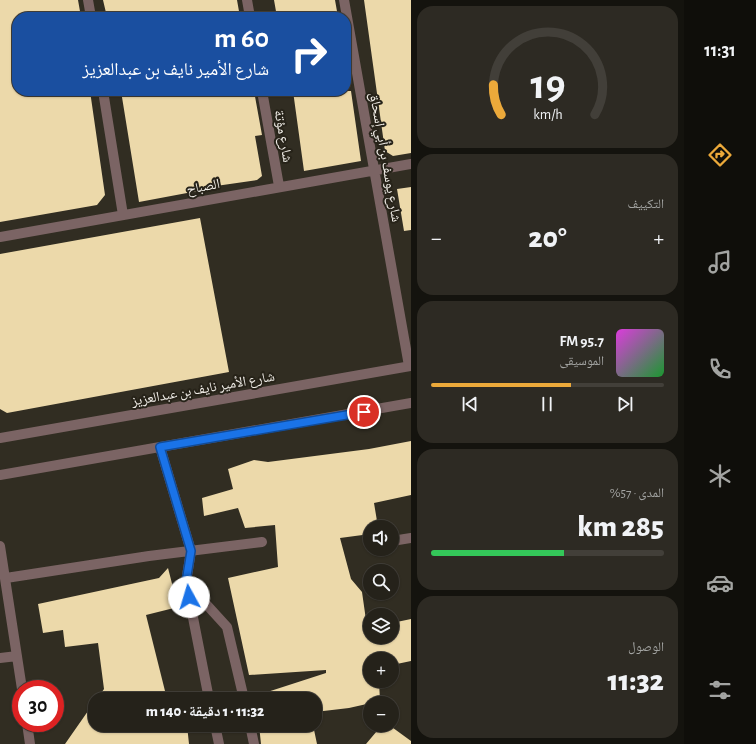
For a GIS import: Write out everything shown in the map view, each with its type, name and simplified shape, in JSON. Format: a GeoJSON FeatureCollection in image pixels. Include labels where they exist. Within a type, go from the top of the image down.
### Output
{"type":"FeatureCollection","features":[{"type":"Feature","properties":{"kind":"street"},"geometry":{"type":"LineString","coordinates":[[88,0],[90,12]]}},
{"type":"Feature","properties":{"kind":"street"},"geometry":{"type":"LineString","coordinates":[[247,0],[249,12]]}},
{"type":"Feature","properties":{"kind":"street","name":"شارع يوسف بن أبي إسحاق"},"geometry":{"type":"LineString","coordinates":[[344,0],[346,12]]}},
{"type":"Feature","properties":{"kind":"street","name":"شارع يوسف بن أبي إسحاق"},"geometry":{"type":"LineString","coordinates":[[351,40],[410,366]]}},
{"type":"Feature","properties":{"kind":"street"},"geometry":{"type":"LineString","coordinates":[[104,96],[123,215]]}},
{"type":"Feature","properties":{"kind":"street","name":"شارع مؤتة"},"geometry":{"type":"LineString","coordinates":[[263,96],[279,186]]}},
{"type":"Feature","properties":{"kind":"street","name":"الصباح"},"geometry":{"type":"LineString","coordinates":[[0,236],[411,164]]}},
{"type":"Feature","properties":{"kind":"street","name":"شارع الأمير نايف بن عبدالعزيز"},"geometry":{"type":"LineString","coordinates":[[0,438],[410,366]]}},
{"type":"Feature","properties":{"kind":"street"},"geometry":{"type":"LineString","coordinates":[[0,475],[411,403]]}},
{"type":"Feature","properties":{"kind":"street"},"geometry":{"type":"LineString","coordinates":[[160,447],[191,551],[186,582],[208,692]]}},
{"type":"Feature","properties":{"kind":"street"},"geometry":{"type":"LineString","coordinates":[[399,540],[411,538]]}},
{"type":"Feature","properties":{"kind":"street"},"geometry":{"type":"LineString","coordinates":[[6,578],[262,542]]}},
{"type":"Feature","properties":{"kind":"street"},"geometry":{"type":"LineString","coordinates":[[0,546],[21,680]]}},
{"type":"Feature","properties":{"kind":"street"},"geometry":{"type":"LineString","coordinates":[[186,582],[227,627],[242,692]]}},
{"type":"Feature","properties":{"kind":"street"},"geometry":{"type":"LineString","coordinates":[[0,658],[17,656]]}},
{"type":"Feature","properties":{"kind":"street"},"geometry":{"type":"LineString","coordinates":[[28,732],[30,744]]}},
{"type":"Feature","properties":{"kind":"street"},"geometry":{"type":"LineString","coordinates":[[216,732],[218,744]]}},
{"type":"Feature","properties":{"kind":"street"},"geometry":{"type":"LineString","coordinates":[[251,732],[254,744]]}},
{"type":"Feature","properties":{"kind":"building"},"geometry":{"type":"Polygon","coordinates":[[[0,0],[78,0],[80,12],[12,12],[12,96],[91,96],[105,195],[97,205],[0,222],[0,0]]]}},
{"type":"Feature","properties":{"kind":"building"},"geometry":{"type":"Polygon","coordinates":[[[103,0],[237,0],[239,12],[106,12],[103,0]]]}},
{"type":"Feature","properties":{"kind":"building"},"geometry":{"type":"Polygon","coordinates":[[[274,0],[335,0],[337,12],[276,12],[274,0]]]}},
{"type":"Feature","properties":{"kind":"building"},"geometry":{"type":"Polygon","coordinates":[[[364,0],[411,0],[411,153],[393,156],[385,151],[364,0]]]}},
{"type":"Feature","properties":{"kind":"building"},"geometry":{"type":"Polygon","coordinates":[[[351,91],[361,161],[304,171],[294,96],[351,96],[351,91]]]}},
{"type":"Feature","properties":{"kind":"building"},"geometry":{"type":"Polygon","coordinates":[[[122,96],[255,96],[262,135],[255,136],[262,176],[257,180],[202,188],[203,190],[139,202],[122,96]]]}},
{"type":"Feature","properties":{"kind":"building"},"geometry":{"type":"Polygon","coordinates":[[[411,187],[411,230],[404,231],[397,189],[411,187]]]}},
{"type":"Feature","properties":{"kind":"building"},"geometry":{"type":"Polygon","coordinates":[[[200,218],[229,372],[7,413],[0,409],[0,254],[200,218]]]}},
{"type":"Feature","properties":{"kind":"building"},"geometry":{"type":"Polygon","coordinates":[[[411,441],[411,495],[374,503],[377,520],[363,520],[363,535],[340,538],[351,579],[362,592],[364,608],[363,608],[363,644],[399,644],[399,622],[411,619],[411,661],[399,664],[399,652],[363,652],[363,688],[379,688],[380,696],[363,696],[363,705],[322,711],[322,692],[267,692],[326,673],[326,670],[249,675],[228,578],[278,567],[275,525],[245,528],[238,508],[204,516],[202,498],[233,489],[228,469],[254,460],[268,462],[369,449],[411,441]]]}},
{"type":"Feature","properties":{"kind":"building"},"geometry":{"type":"Polygon","coordinates":[[[168,568],[178,607],[146,615],[165,692],[102,692],[104,689],[98,643],[65,647],[63,630],[43,633],[38,604],[159,578],[168,568]]]}},
{"type":"Feature","properties":{"kind":"building"},"geometry":{"type":"Polygon","coordinates":[[[88,711],[88,732],[188,732],[189,744],[65,744],[88,711]]]}},
{"type":"Feature","properties":{"kind":"building"},"geometry":{"type":"Polygon","coordinates":[[[260,732],[314,732],[317,744],[261,744],[260,732]]]}},
{"type":"Feature","properties":{"kind":"building"},"geometry":{"type":"Polygon","coordinates":[[[376,732],[399,732],[411,741],[411,744],[366,744],[376,732]]]}},
{"type":"Feature","properties":{"kind":"route"},"geometry":{"type":"LineString","coordinates":[[189,597],[186,582],[191,551],[160,447],[364,412]]}}]}
